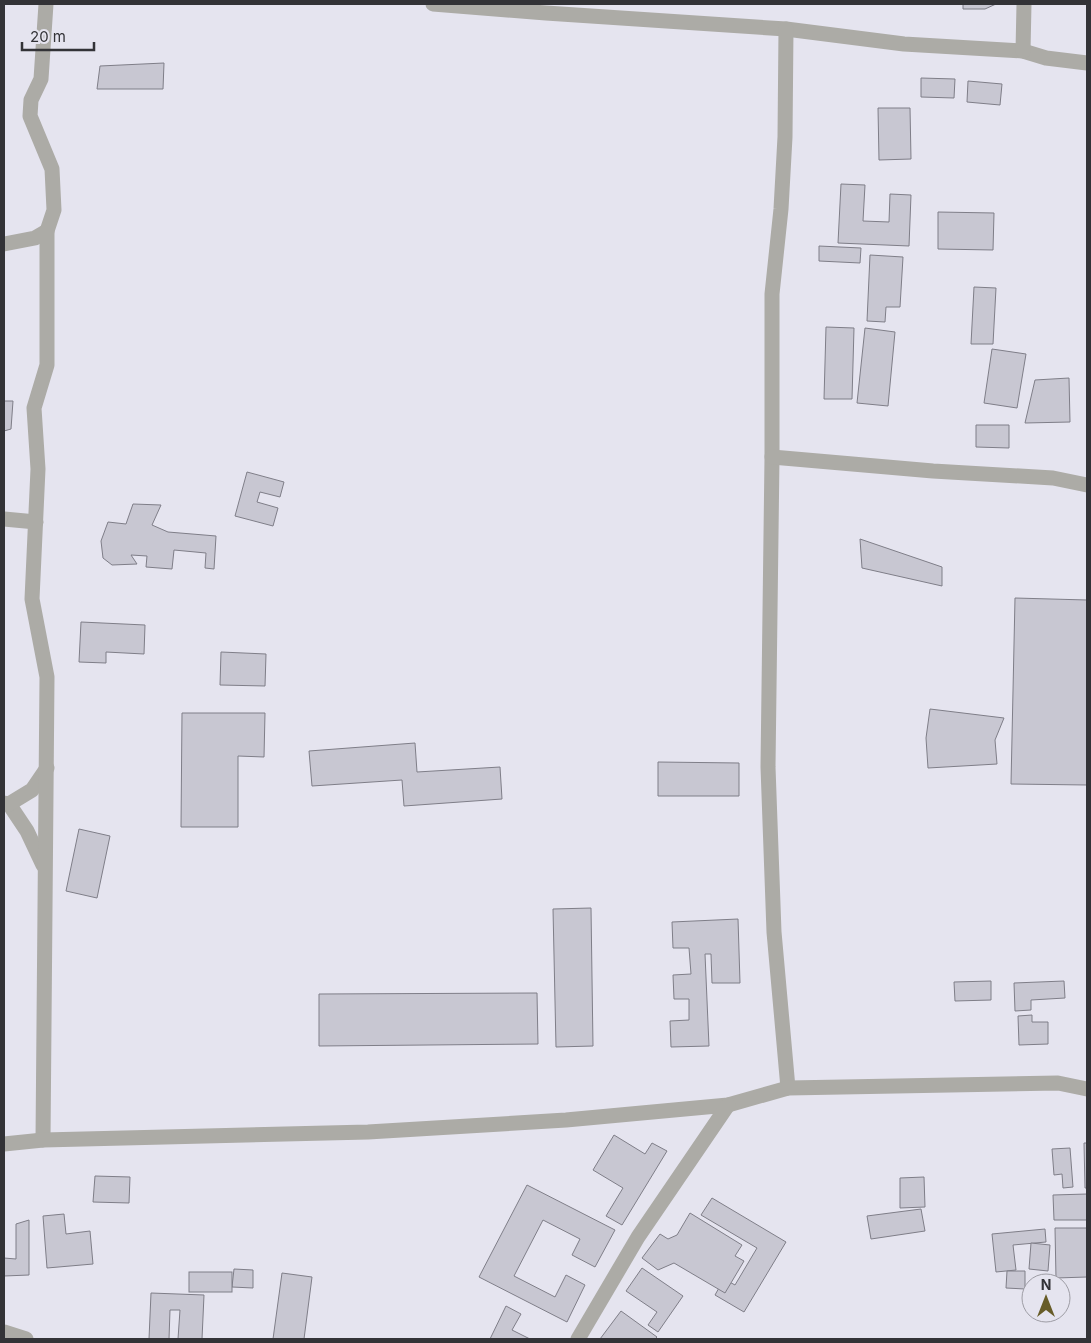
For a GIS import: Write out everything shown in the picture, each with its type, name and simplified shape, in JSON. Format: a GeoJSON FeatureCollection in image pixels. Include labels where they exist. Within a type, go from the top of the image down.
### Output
{"type":"FeatureCollection","features":[{"type":"Feature","properties":{"kind":"street"},"geometry":{"type":"LineString","coordinates":[[43,1140],[47,677],[32,599],[38,469],[34,408],[47,365],[47,231],[54,210],[52,170],[30,116],[31,100],[41,79],[46,4]]}},
{"type":"Feature","properties":{"kind":"street"},"geometry":{"type":"LineString","coordinates":[[432,4],[786,30],[904,44],[1023,51],[1046,58],[1087,63]]}},
{"type":"Feature","properties":{"kind":"street"},"geometry":{"type":"LineString","coordinates":[[1023,51],[1024,4]]}},
{"type":"Feature","properties":{"kind":"street"},"geometry":{"type":"LineString","coordinates":[[786,30],[785,137],[781,209],[772,294],[768,767],[774,932],[788,1088]]}},
{"type":"Feature","properties":{"kind":"street"},"geometry":{"type":"LineString","coordinates":[[4,244],[35,238],[47,231]]}},
{"type":"Feature","properties":{"kind":"street"},"geometry":{"type":"LineString","coordinates":[[772,457],[933,471],[1053,478],[1087,485]]}},
{"type":"Feature","properties":{"kind":"street"},"geometry":{"type":"LineString","coordinates":[[4,519],[36,522]]}},
{"type":"Feature","properties":{"kind":"street"},"geometry":{"type":"LineString","coordinates":[[45,868],[27,831],[6,804],[32,790],[47,768]]}},
{"type":"Feature","properties":{"kind":"street"},"geometry":{"type":"LineString","coordinates":[[4,1144],[43,1140],[378,1131],[566,1120],[728,1104],[788,1088],[1058,1083],[1087,1089]]}},
{"type":"Feature","properties":{"kind":"street"},"geometry":{"type":"LineString","coordinates":[[578,1339],[638,1237],[728,1104]]}},
{"type":"Feature","properties":{"kind":"street"},"geometry":{"type":"LineString","coordinates":[[4,1332],[26,1339]]}},
{"type":"Feature","properties":{"kind":"building"},"geometry":{"type":"Polygon","coordinates":[[[963,4],[996,4],[985,9],[963,9],[963,4]]]}},
{"type":"Feature","properties":{"kind":"building"},"geometry":{"type":"Polygon","coordinates":[[[164,63],[163,89],[97,89],[100,66],[164,63]]]}},
{"type":"Feature","properties":{"kind":"building"},"geometry":{"type":"Polygon","coordinates":[[[921,78],[955,79],[954,98],[921,97],[921,78]]]}},
{"type":"Feature","properties":{"kind":"building"},"geometry":{"type":"Polygon","coordinates":[[[968,81],[1002,84],[1000,105],[967,102],[968,81]]]}},
{"type":"Feature","properties":{"kind":"building"},"geometry":{"type":"Polygon","coordinates":[[[878,108],[910,108],[911,159],[879,160],[878,108]]]}},
{"type":"Feature","properties":{"kind":"building"},"geometry":{"type":"Polygon","coordinates":[[[841,184],[865,185],[863,221],[889,222],[890,194],[911,195],[909,246],[838,243],[841,184]]]}},
{"type":"Feature","properties":{"kind":"building"},"geometry":{"type":"Polygon","coordinates":[[[938,212],[994,213],[993,250],[938,249],[938,212]]]}},
{"type":"Feature","properties":{"kind":"building"},"geometry":{"type":"Polygon","coordinates":[[[819,246],[861,248],[860,263],[819,261],[819,246]]]}},
{"type":"Feature","properties":{"kind":"building"},"geometry":{"type":"Polygon","coordinates":[[[870,255],[903,257],[900,307],[886,307],[885,322],[867,321],[870,255]]]}},
{"type":"Feature","properties":{"kind":"building"},"geometry":{"type":"Polygon","coordinates":[[[974,287],[996,288],[993,344],[971,344],[974,287]]]}},
{"type":"Feature","properties":{"kind":"building"},"geometry":{"type":"Polygon","coordinates":[[[826,327],[854,328],[852,399],[824,399],[826,327]]]}},
{"type":"Feature","properties":{"kind":"building"},"geometry":{"type":"Polygon","coordinates":[[[865,328],[895,332],[888,406],[857,403],[865,328]]]}},
{"type":"Feature","properties":{"kind":"building"},"geometry":{"type":"Polygon","coordinates":[[[992,349],[1026,354],[1017,408],[984,403],[992,349]]]}},
{"type":"Feature","properties":{"kind":"building"},"geometry":{"type":"Polygon","coordinates":[[[1069,378],[1070,422],[1025,423],[1035,380],[1069,378]]]}},
{"type":"Feature","properties":{"kind":"building"},"geometry":{"type":"Polygon","coordinates":[[[4,401],[13,401],[11,429],[4,431],[4,401]]]}},
{"type":"Feature","properties":{"kind":"building"},"geometry":{"type":"Polygon","coordinates":[[[976,425],[1009,425],[1009,448],[976,447],[976,425]]]}},
{"type":"Feature","properties":{"kind":"building"},"geometry":{"type":"Polygon","coordinates":[[[247,472],[284,482],[280,497],[260,492],[257,502],[278,508],[273,526],[235,516],[247,472]]]}},
{"type":"Feature","properties":{"kind":"building"},"geometry":{"type":"Polygon","coordinates":[[[133,504],[161,505],[152,525],[168,532],[216,536],[214,569],[205,568],[206,553],[174,550],[172,569],[146,567],[147,556],[131,555],[137,564],[112,565],[103,558],[101,541],[108,522],[126,524],[133,504]]]}},
{"type":"Feature","properties":{"kind":"building"},"geometry":{"type":"Polygon","coordinates":[[[860,539],[942,567],[942,586],[862,568],[860,539]]]}},
{"type":"Feature","properties":{"kind":"building"},"geometry":{"type":"Polygon","coordinates":[[[1015,598],[1087,600],[1087,785],[1011,784],[1015,598]]]}},
{"type":"Feature","properties":{"kind":"building"},"geometry":{"type":"Polygon","coordinates":[[[81,622],[145,625],[144,654],[106,652],[106,663],[79,662],[81,622]]]}},
{"type":"Feature","properties":{"kind":"building"},"geometry":{"type":"Polygon","coordinates":[[[221,652],[266,654],[265,686],[220,685],[221,652]]]}},
{"type":"Feature","properties":{"kind":"building"},"geometry":{"type":"Polygon","coordinates":[[[930,709],[1004,718],[995,740],[997,764],[928,768],[926,738],[930,709]]]}},
{"type":"Feature","properties":{"kind":"building"},"geometry":{"type":"Polygon","coordinates":[[[182,713],[265,713],[264,757],[238,756],[238,827],[181,827],[182,713]]]}},
{"type":"Feature","properties":{"kind":"building"},"geometry":{"type":"Polygon","coordinates":[[[415,743],[417,772],[500,767],[502,799],[404,806],[402,780],[312,786],[309,751],[415,743]]]}},
{"type":"Feature","properties":{"kind":"building"},"geometry":{"type":"Polygon","coordinates":[[[658,762],[739,763],[739,796],[658,796],[658,762]]]}},
{"type":"Feature","properties":{"kind":"building"},"geometry":{"type":"Polygon","coordinates":[[[79,829],[110,836],[97,898],[66,891],[79,829]]]}},
{"type":"Feature","properties":{"kind":"building"},"geometry":{"type":"Polygon","coordinates":[[[591,908],[593,1046],[556,1047],[553,909],[591,908]]]}},
{"type":"Feature","properties":{"kind":"building"},"geometry":{"type":"Polygon","coordinates":[[[738,919],[740,983],[712,983],[711,954],[705,954],[709,1046],[671,1047],[670,1021],[689,1020],[689,999],[674,999],[673,975],[691,974],[689,948],[673,948],[672,922],[738,919]]]}},
{"type":"Feature","properties":{"kind":"building"},"geometry":{"type":"Polygon","coordinates":[[[991,981],[991,1000],[955,1001],[954,982],[991,981]]]}},
{"type":"Feature","properties":{"kind":"building"},"geometry":{"type":"Polygon","coordinates":[[[1064,981],[1065,998],[1031,1000],[1031,1010],[1015,1011],[1014,983],[1064,981]]]}},
{"type":"Feature","properties":{"kind":"building"},"geometry":{"type":"Polygon","coordinates":[[[537,993],[538,1044],[319,1046],[319,994],[537,993]]]}},
{"type":"Feature","properties":{"kind":"building"},"geometry":{"type":"Polygon","coordinates":[[[1032,1015],[1032,1022],[1048,1022],[1048,1044],[1019,1045],[1018,1016],[1032,1015]]]}},
{"type":"Feature","properties":{"kind":"building"},"geometry":{"type":"Polygon","coordinates":[[[614,1135],[645,1154],[652,1143],[667,1151],[622,1225],[606,1216],[623,1188],[593,1170],[614,1135]]]}},
{"type":"Feature","properties":{"kind":"building"},"geometry":{"type":"Polygon","coordinates":[[[1084,1143],[1087,1143],[1087,1188],[1085,1188],[1084,1143]]]}},
{"type":"Feature","properties":{"kind":"building"},"geometry":{"type":"Polygon","coordinates":[[[1070,1148],[1073,1187],[1063,1188],[1062,1174],[1054,1175],[1052,1149],[1070,1148]]]}},
{"type":"Feature","properties":{"kind":"building"},"geometry":{"type":"Polygon","coordinates":[[[95,1176],[130,1177],[129,1203],[93,1202],[95,1176]]]}},
{"type":"Feature","properties":{"kind":"building"},"geometry":{"type":"Polygon","coordinates":[[[924,1177],[925,1207],[900,1208],[900,1178],[924,1177]]]}},
{"type":"Feature","properties":{"kind":"building"},"geometry":{"type":"Polygon","coordinates":[[[527,1185],[615,1230],[595,1267],[572,1255],[580,1239],[543,1220],[514,1276],[555,1297],[566,1275],[585,1285],[567,1322],[479,1277],[527,1185]]]}},
{"type":"Feature","properties":{"kind":"building"},"geometry":{"type":"Polygon","coordinates":[[[1087,1194],[1087,1220],[1054,1220],[1053,1195],[1087,1194]]]}},
{"type":"Feature","properties":{"kind":"building"},"geometry":{"type":"Polygon","coordinates":[[[712,1198],[786,1242],[744,1312],[715,1295],[724,1279],[735,1285],[757,1248],[701,1215],[712,1198]]]}},
{"type":"Feature","properties":{"kind":"building"},"geometry":{"type":"Polygon","coordinates":[[[921,1209],[925,1231],[871,1239],[867,1216],[921,1209]]]}},
{"type":"Feature","properties":{"kind":"building"},"geometry":{"type":"Polygon","coordinates":[[[690,1213],[742,1245],[735,1256],[744,1261],[725,1293],[674,1263],[658,1270],[642,1258],[660,1234],[668,1239],[677,1235],[690,1213]]]}},
{"type":"Feature","properties":{"kind":"building"},"geometry":{"type":"Polygon","coordinates":[[[64,1214],[66,1234],[90,1231],[93,1264],[47,1268],[43,1216],[64,1214]]]}},
{"type":"Feature","properties":{"kind":"building"},"geometry":{"type":"Polygon","coordinates":[[[29,1220],[29,1275],[4,1276],[4,1258],[16,1259],[16,1224],[29,1220]]]}},
{"type":"Feature","properties":{"kind":"building"},"geometry":{"type":"Polygon","coordinates":[[[1055,1228],[1087,1228],[1087,1277],[1071,1278],[1071,1273],[1056,1273],[1055,1228]]]}},
{"type":"Feature","properties":{"kind":"building"},"geometry":{"type":"Polygon","coordinates":[[[1045,1229],[1046,1242],[1013,1245],[1016,1270],[996,1272],[992,1234],[1045,1229]]]}},
{"type":"Feature","properties":{"kind":"building"},"geometry":{"type":"Polygon","coordinates":[[[1031,1243],[1050,1245],[1048,1271],[1029,1269],[1031,1243]]]}},
{"type":"Feature","properties":{"kind":"building"},"geometry":{"type":"Polygon","coordinates":[[[642,1268],[683,1296],[658,1332],[648,1325],[657,1312],[626,1291],[642,1268]]]}},
{"type":"Feature","properties":{"kind":"building"},"geometry":{"type":"Polygon","coordinates":[[[234,1269],[253,1270],[253,1288],[232,1287],[234,1269]]]}},
{"type":"Feature","properties":{"kind":"building"},"geometry":{"type":"Polygon","coordinates":[[[1007,1271],[1025,1271],[1025,1273],[1021,1273],[1021,1289],[1006,1288],[1007,1271]]]}},
{"type":"Feature","properties":{"kind":"building"},"geometry":{"type":"Polygon","coordinates":[[[189,1272],[232,1272],[232,1292],[189,1292],[189,1272]]]}},
{"type":"Feature","properties":{"kind":"building"},"geometry":{"type":"Polygon","coordinates":[[[282,1273],[312,1277],[304,1339],[273,1339],[282,1273]]]}},
{"type":"Feature","properties":{"kind":"building"},"geometry":{"type":"Polygon","coordinates":[[[151,1293],[204,1295],[202,1339],[178,1339],[180,1310],[170,1310],[169,1339],[149,1339],[151,1293]]]}},
{"type":"Feature","properties":{"kind":"building"},"geometry":{"type":"Polygon","coordinates":[[[506,1306],[521,1314],[512,1330],[530,1339],[490,1339],[506,1306]]]}},
{"type":"Feature","properties":{"kind":"building"},"geometry":{"type":"Polygon","coordinates":[[[621,1311],[657,1337],[655,1339],[600,1339],[621,1311]]]}}]}
